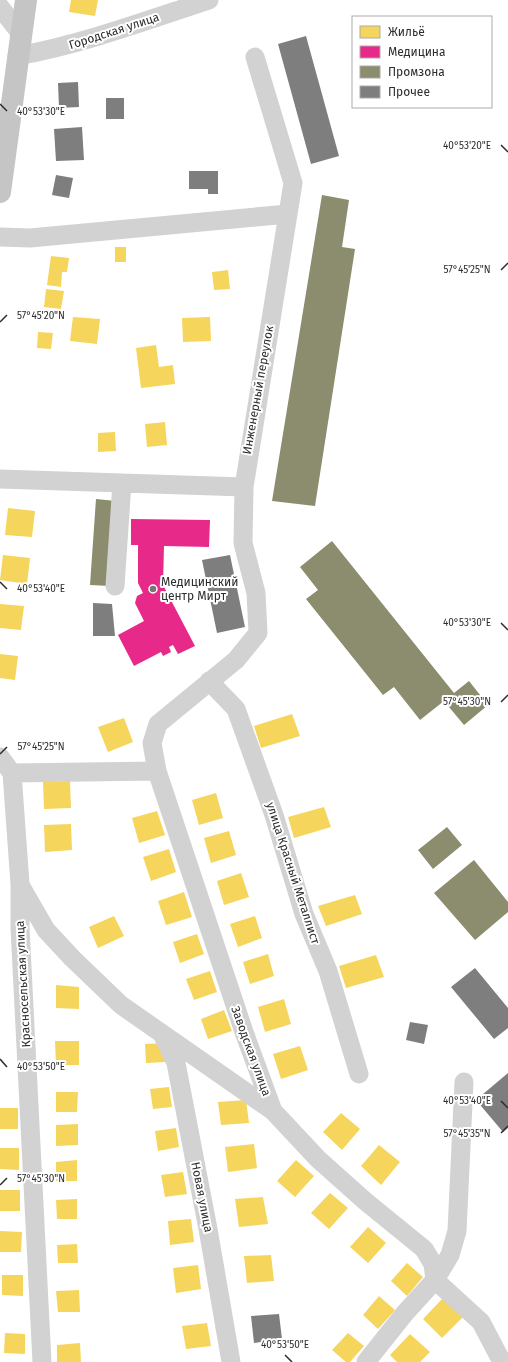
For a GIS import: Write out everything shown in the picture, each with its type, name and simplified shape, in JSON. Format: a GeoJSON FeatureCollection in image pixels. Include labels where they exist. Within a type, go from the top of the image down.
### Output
{"type":"FeatureCollection","features":[{"type":"Feature","properties":{"kind":"main road"},"geometry":{"type":"LineString","coordinates":[[0,192],[17,56],[26,0]]}},
{"type":"Feature","properties":{"kind":"street","name":"Городская улица"},"geometry":{"type":"LineString","coordinates":[[17,56],[50,50],[89,40],[209,0]]}},
{"type":"Feature","properties":{"kind":"street"},"geometry":{"type":"LineString","coordinates":[[0,7],[21,34]]}},
{"type":"Feature","properties":{"kind":"street","name":"Инженерный переулок"},"geometry":{"type":"LineString","coordinates":[[209,681],[236,660],[258,633],[256,593],[243,543],[245,470],[293,183],[255,57]]}},
{"type":"Feature","properties":{"kind":"street"},"geometry":{"type":"LineString","coordinates":[[0,237],[30,238],[288,214]]}},
{"type":"Feature","properties":{"kind":"street"},"geometry":{"type":"LineString","coordinates":[[0,479],[244,487]]}},
{"type":"Feature","properties":{"kind":"street"},"geometry":{"type":"LineString","coordinates":[[115,586],[122,483]]}},
{"type":"Feature","properties":{"kind":"street","name":"Заводская улица"},"geometry":{"type":"LineString","coordinates":[[209,681],[158,724],[152,743],[157,771],[244,1032],[273,1111],[318,1159],[365,1201],[424,1249],[433,1264],[435,1280]]}},
{"type":"Feature","properties":{"kind":"street","name":"улица Красный Металлист"},"geometry":{"type":"LineString","coordinates":[[209,681],[236,709],[274,815],[304,914],[328,971],[359,1074]]}},
{"type":"Feature","properties":{"kind":"street"},"geometry":{"type":"LineString","coordinates":[[0,757],[12,773],[157,771]]}},
{"type":"Feature","properties":{"kind":"street","name":"Красносельская улица"},"geometry":{"type":"LineString","coordinates":[[12,773],[20,884],[20,928],[42,1362]]}},
{"type":"Feature","properties":{"kind":"street"},"geometry":{"type":"LineString","coordinates":[[20,884],[46,930],[72,958],[121,1005],[273,1111]]}},
{"type":"Feature","properties":{"kind":"street","name":"Новая улица"},"geometry":{"type":"LineString","coordinates":[[163,1035],[176,1063],[208,1229],[231,1362]]}},
{"type":"Feature","properties":{"kind":"street"},"geometry":{"type":"LineString","coordinates":[[366,1362],[405,1313],[435,1280],[450,1255],[457,1231],[464,1082]]}},
{"type":"Feature","properties":{"kind":"street"},"geometry":{"type":"LineString","coordinates":[[435,1280],[481,1322],[502,1362]]}},
{"type":"Feature","properties":{"kind":"building: Жильё"},"geometry":{"type":"Polygon","coordinates":[[[71,0],[98,0],[95,16],[69,12],[71,0]]]}},
{"type":"Feature","properties":{"kind":"building: Жильё"},"geometry":{"type":"Polygon","coordinates":[[[115,247],[126,247],[126,262],[115,262],[115,247]]]}},
{"type":"Feature","properties":{"kind":"building: Жильё"},"geometry":{"type":"Polygon","coordinates":[[[51,256],[69,258],[67,272],[62,272],[61,287],[47,285],[51,256]]]}},
{"type":"Feature","properties":{"kind":"building: Жильё"},"geometry":{"type":"Polygon","coordinates":[[[228,270],[230,289],[214,290],[212,272],[228,270]]]}},
{"type":"Feature","properties":{"kind":"building: Жильё"},"geometry":{"type":"Polygon","coordinates":[[[46,289],[64,291],[61,309],[44,307],[46,289]]]}},
{"type":"Feature","properties":{"kind":"building: Жильё"},"geometry":{"type":"Polygon","coordinates":[[[73,317],[100,319],[97,344],[70,341],[73,317]]]}},
{"type":"Feature","properties":{"kind":"building: Жильё"},"geometry":{"type":"Polygon","coordinates":[[[210,317],[211,341],[183,342],[182,318],[210,317]]]}},
{"type":"Feature","properties":{"kind":"building: Жильё"},"geometry":{"type":"Polygon","coordinates":[[[38,332],[53,333],[51,349],[37,348],[38,332]]]}},
{"type":"Feature","properties":{"kind":"building: Жильё"},"geometry":{"type":"Polygon","coordinates":[[[156,345],[159,367],[173,365],[175,384],[141,388],[136,348],[156,345]]]}},
{"type":"Feature","properties":{"kind":"building: Жильё"},"geometry":{"type":"Polygon","coordinates":[[[165,422],[167,445],[147,447],[145,424],[165,422]]]}},
{"type":"Feature","properties":{"kind":"building: Жильё"},"geometry":{"type":"Polygon","coordinates":[[[115,432],[116,451],[98,452],[98,433],[115,432]]]}},
{"type":"Feature","properties":{"kind":"building: Жильё"},"geometry":{"type":"Polygon","coordinates":[[[8,508],[35,511],[32,537],[5,535],[8,508]]]}},
{"type":"Feature","properties":{"kind":"building: Жильё"},"geometry":{"type":"Polygon","coordinates":[[[3,555],[30,558],[27,584],[0,580],[3,555]]]}},
{"type":"Feature","properties":{"kind":"building: Жильё"},"geometry":{"type":"Polygon","coordinates":[[[0,604],[24,606],[21,630],[0,628],[0,604]]]}},
{"type":"Feature","properties":{"kind":"building: Жильё"},"geometry":{"type":"Polygon","coordinates":[[[0,654],[18,656],[15,680],[0,678],[0,654]]]}},
{"type":"Feature","properties":{"kind":"building: Жильё"},"geometry":{"type":"Polygon","coordinates":[[[292,714],[300,736],[261,748],[254,726],[292,714]]]}},
{"type":"Feature","properties":{"kind":"building: Жильё"},"geometry":{"type":"Polygon","coordinates":[[[124,718],[133,742],[108,752],[98,727],[124,718]]]}},
{"type":"Feature","properties":{"kind":"building: Жильё"},"geometry":{"type":"Polygon","coordinates":[[[70,781],[71,808],[44,809],[43,782],[70,781]]]}},
{"type":"Feature","properties":{"kind":"building: Жильё"},"geometry":{"type":"Polygon","coordinates":[[[216,793],[223,818],[199,825],[192,800],[216,793]]]}},
{"type":"Feature","properties":{"kind":"building: Жильё"},"geometry":{"type":"Polygon","coordinates":[[[324,807],[331,827],[294,838],[288,817],[324,807]]]}},
{"type":"Feature","properties":{"kind":"building: Жильё"},"geometry":{"type":"Polygon","coordinates":[[[157,811],[165,835],[139,843],[132,818],[157,811]]]}},
{"type":"Feature","properties":{"kind":"building: Жильё"},"geometry":{"type":"Polygon","coordinates":[[[71,824],[72,850],[45,852],[44,825],[71,824]]]}},
{"type":"Feature","properties":{"kind":"building: Жильё"},"geometry":{"type":"Polygon","coordinates":[[[229,831],[236,855],[211,863],[204,838],[229,831]]]}},
{"type":"Feature","properties":{"kind":"building: Жильё"},"geometry":{"type":"Polygon","coordinates":[[[169,849],[176,872],[151,881],[143,857],[169,849]]]}},
{"type":"Feature","properties":{"kind":"building: Жильё"},"geometry":{"type":"Polygon","coordinates":[[[241,873],[249,897],[224,905],[217,881],[241,873]]]}},
{"type":"Feature","properties":{"kind":"building: Жильё"},"geometry":{"type":"Polygon","coordinates":[[[184,892],[192,917],[166,925],[158,901],[184,892]]]}},
{"type":"Feature","properties":{"kind":"building: Жильё"},"geometry":{"type":"Polygon","coordinates":[[[355,895],[362,914],[326,926],[318,906],[355,895]]]}},
{"type":"Feature","properties":{"kind":"building: Жильё"},"geometry":{"type":"Polygon","coordinates":[[[114,916],[124,936],[98,948],[89,927],[114,916]]]}},
{"type":"Feature","properties":{"kind":"building: Жильё"},"geometry":{"type":"Polygon","coordinates":[[[255,916],[262,938],[238,947],[230,924],[255,916]]]}},
{"type":"Feature","properties":{"kind":"building: Жильё"},"geometry":{"type":"Polygon","coordinates":[[[197,934],[204,954],[180,963],[173,942],[197,934]]]}},
{"type":"Feature","properties":{"kind":"building: Жильё"},"geometry":{"type":"Polygon","coordinates":[[[268,954],[274,976],[250,984],[243,962],[268,954]]]}},
{"type":"Feature","properties":{"kind":"building: Жильё"},"geometry":{"type":"Polygon","coordinates":[[[376,955],[384,977],[346,988],[339,966],[376,955]]]}},
{"type":"Feature","properties":{"kind":"building: Жильё"},"geometry":{"type":"Polygon","coordinates":[[[210,971],[217,992],[194,1000],[186,979],[210,971]]]}},
{"type":"Feature","properties":{"kind":"building: Жильё"},"geometry":{"type":"Polygon","coordinates":[[[56,985],[79,987],[79,1009],[56,1008],[56,985]]]}},
{"type":"Feature","properties":{"kind":"building: Жильё"},"geometry":{"type":"Polygon","coordinates":[[[284,999],[291,1024],[265,1032],[258,1007],[284,999]]]}},
{"type":"Feature","properties":{"kind":"building: Жильё"},"geometry":{"type":"Polygon","coordinates":[[[224,1010],[232,1031],[208,1039],[201,1019],[224,1010]]]}},
{"type":"Feature","properties":{"kind":"building: Жильё"},"geometry":{"type":"Polygon","coordinates":[[[55,1041],[79,1041],[79,1065],[56,1065],[55,1041]]]}},
{"type":"Feature","properties":{"kind":"building: Жильё"},"geometry":{"type":"Polygon","coordinates":[[[164,1043],[165,1062],[146,1063],[145,1044],[164,1043]]]}},
{"type":"Feature","properties":{"kind":"building: Жильё"},"geometry":{"type":"Polygon","coordinates":[[[300,1046],[308,1070],[281,1079],[273,1054],[300,1046]]]}},
{"type":"Feature","properties":{"kind":"building: Жильё"},"geometry":{"type":"Polygon","coordinates":[[[169,1087],[172,1107],[153,1109],[150,1089],[169,1087]]]}},
{"type":"Feature","properties":{"kind":"building: Жильё"},"geometry":{"type":"Polygon","coordinates":[[[56,1092],[78,1092],[77,1112],[56,1112],[56,1092]]]}},
{"type":"Feature","properties":{"kind":"building: Жильё"},"geometry":{"type":"Polygon","coordinates":[[[246,1100],[249,1123],[221,1125],[218,1102],[246,1100]]]}},
{"type":"Feature","properties":{"kind":"building: Жильё"},"geometry":{"type":"Polygon","coordinates":[[[0,1108],[18,1108],[18,1129],[0,1129],[0,1108]]]}},
{"type":"Feature","properties":{"kind":"building: Жильё"},"geometry":{"type":"Polygon","coordinates":[[[341,1113],[360,1129],[342,1150],[323,1132],[341,1113]]]}},
{"type":"Feature","properties":{"kind":"building: Жильё"},"geometry":{"type":"Polygon","coordinates":[[[78,1124],[78,1145],[56,1146],[56,1125],[78,1124]]]}},
{"type":"Feature","properties":{"kind":"building: Жильё"},"geometry":{"type":"Polygon","coordinates":[[[176,1128],[179,1147],[158,1151],[155,1131],[176,1128]]]}},
{"type":"Feature","properties":{"kind":"building: Жильё"},"geometry":{"type":"Polygon","coordinates":[[[254,1144],[257,1168],[228,1172],[225,1147],[254,1144]]]}},
{"type":"Feature","properties":{"kind":"building: Жильё"},"geometry":{"type":"Polygon","coordinates":[[[379,1145],[400,1162],[381,1185],[361,1166],[379,1145]]]}},
{"type":"Feature","properties":{"kind":"building: Жильё"},"geometry":{"type":"Polygon","coordinates":[[[0,1148],[19,1148],[19,1170],[0,1169],[0,1148]]]}},
{"type":"Feature","properties":{"kind":"building: Жильё"},"geometry":{"type":"Polygon","coordinates":[[[77,1160],[77,1181],[56,1181],[56,1162],[77,1160]]]}},
{"type":"Feature","properties":{"kind":"building: Жильё"},"geometry":{"type":"Polygon","coordinates":[[[296,1160],[314,1176],[295,1197],[277,1181],[296,1160]]]}},
{"type":"Feature","properties":{"kind":"building: Жильё"},"geometry":{"type":"Polygon","coordinates":[[[183,1172],[187,1194],[165,1197],[161,1175],[183,1172]]]}},
{"type":"Feature","properties":{"kind":"building: Жильё"},"geometry":{"type":"Polygon","coordinates":[[[0,1190],[20,1190],[20,1211],[0,1211],[0,1190]]]}},
{"type":"Feature","properties":{"kind":"building: Жильё"},"geometry":{"type":"Polygon","coordinates":[[[330,1193],[348,1208],[329,1229],[311,1213],[330,1193]]]}},
{"type":"Feature","properties":{"kind":"building: Жильё"},"geometry":{"type":"Polygon","coordinates":[[[263,1197],[268,1224],[239,1227],[235,1199],[263,1197]]]}},
{"type":"Feature","properties":{"kind":"building: Жильё"},"geometry":{"type":"Polygon","coordinates":[[[77,1199],[77,1219],[57,1219],[56,1200],[77,1199]]]}},
{"type":"Feature","properties":{"kind":"building: Жильё"},"geometry":{"type":"Polygon","coordinates":[[[191,1219],[194,1242],[170,1245],[168,1221],[191,1219]]]}},
{"type":"Feature","properties":{"kind":"building: Жильё"},"geometry":{"type":"Polygon","coordinates":[[[368,1227],[386,1243],[368,1263],[350,1247],[368,1227]]]}},
{"type":"Feature","properties":{"kind":"building: Жильё"},"geometry":{"type":"Polygon","coordinates":[[[0,1231],[22,1232],[21,1252],[0,1252],[0,1231]]]}},
{"type":"Feature","properties":{"kind":"building: Жильё"},"geometry":{"type":"Polygon","coordinates":[[[77,1244],[78,1263],[58,1263],[57,1245],[77,1244]]]}},
{"type":"Feature","properties":{"kind":"building: Жильё"},"geometry":{"type":"Polygon","coordinates":[[[271,1255],[274,1281],[247,1283],[244,1256],[271,1255]]]}},
{"type":"Feature","properties":{"kind":"building: Жильё"},"geometry":{"type":"Polygon","coordinates":[[[407,1263],[423,1277],[407,1296],[391,1281],[407,1263]]]}},
{"type":"Feature","properties":{"kind":"building: Жильё"},"geometry":{"type":"Polygon","coordinates":[[[198,1265],[201,1289],[176,1293],[173,1268],[198,1265]]]}},
{"type":"Feature","properties":{"kind":"building: Жильё"},"geometry":{"type":"Polygon","coordinates":[[[2,1275],[23,1275],[23,1296],[2,1295],[2,1275]]]}},
{"type":"Feature","properties":{"kind":"building: Жильё"},"geometry":{"type":"Polygon","coordinates":[[[79,1290],[80,1312],[58,1312],[56,1291],[79,1290]]]}},
{"type":"Feature","properties":{"kind":"building: Жильё"},"geometry":{"type":"Polygon","coordinates":[[[379,1296],[395,1310],[378,1329],[363,1315],[379,1296]]]}},
{"type":"Feature","properties":{"kind":"building: Жильё"},"geometry":{"type":"Polygon","coordinates":[[[443,1298],[463,1317],[442,1338],[423,1319],[443,1298]]]}},
{"type":"Feature","properties":{"kind":"building: Жильё"},"geometry":{"type":"Polygon","coordinates":[[[207,1323],[211,1346],[186,1349],[182,1326],[207,1323]]]}},
{"type":"Feature","properties":{"kind":"building: Жильё"},"geometry":{"type":"Polygon","coordinates":[[[5,1333],[25,1334],[25,1354],[4,1353],[5,1333]]]}},
{"type":"Feature","properties":{"kind":"building: Жильё"},"geometry":{"type":"Polygon","coordinates":[[[348,1333],[364,1346],[350,1362],[346,1362],[332,1350],[348,1333]]]}},
{"type":"Feature","properties":{"kind":"building: Жильё"},"geometry":{"type":"Polygon","coordinates":[[[410,1334],[430,1352],[420,1362],[397,1362],[390,1355],[410,1334]]]}},
{"type":"Feature","properties":{"kind":"building: Жильё"},"geometry":{"type":"Polygon","coordinates":[[[80,1343],[81,1362],[57,1362],[57,1345],[80,1343]]]}},
{"type":"Feature","properties":{"kind":"building: Медицина","name":"Медицинский центр Мирт"},"geometry":{"type":"Polygon","coordinates":[[[131,519],[210,520],[209,547],[164,546],[163,585],[195,646],[178,654],[173,645],[169,647],[171,652],[163,656],[161,652],[134,666],[118,635],[144,621],[135,603],[137,596],[143,593],[138,583],[138,545],[131,545],[131,519]]]}},
{"type":"Feature","properties":{"kind":"building: Промзона"},"geometry":{"type":"Polygon","coordinates":[[[322,195],[349,200],[342,247],[355,249],[315,506],[272,501],[322,195]]]}},
{"type":"Feature","properties":{"kind":"building: Промзона"},"geometry":{"type":"Polygon","coordinates":[[[96,499],[116,501],[110,586],[90,585],[96,499]]]}},
{"type":"Feature","properties":{"kind":"building: Промзона"},"geometry":{"type":"Polygon","coordinates":[[[332,541],[454,693],[469,681],[488,705],[464,725],[444,701],[420,720],[394,687],[383,695],[306,599],[318,590],[300,567],[332,541]]]}},
{"type":"Feature","properties":{"kind":"building: Промзона"},"geometry":{"type":"Polygon","coordinates":[[[447,827],[462,845],[433,869],[418,850],[447,827]]]}},
{"type":"Feature","properties":{"kind":"building: Промзона"},"geometry":{"type":"Polygon","coordinates":[[[474,860],[508,902],[508,912],[475,940],[434,893],[474,860]]]}},
{"type":"Feature","properties":{"kind":"building: Прочее"},"geometry":{"type":"Polygon","coordinates":[[[306,36],[339,156],[311,164],[278,44],[306,36]]]}},
{"type":"Feature","properties":{"kind":"building: Прочее"},"geometry":{"type":"Polygon","coordinates":[[[78,82],[79,107],[59,108],[58,83],[78,82]]]}},
{"type":"Feature","properties":{"kind":"building: Прочее"},"geometry":{"type":"Polygon","coordinates":[[[106,98],[124,98],[124,119],[106,119],[106,98]]]}},
{"type":"Feature","properties":{"kind":"building: Прочее"},"geometry":{"type":"Polygon","coordinates":[[[82,127],[84,160],[56,161],[54,129],[82,127]]]}},
{"type":"Feature","properties":{"kind":"building: Прочее"},"geometry":{"type":"Polygon","coordinates":[[[189,171],[218,171],[218,194],[208,194],[208,189],[189,189],[189,171]]]}},
{"type":"Feature","properties":{"kind":"building: Прочее"},"geometry":{"type":"Polygon","coordinates":[[[56,175],[73,178],[69,198],[52,195],[56,175]]]}},
{"type":"Feature","properties":{"kind":"building: Прочее"},"geometry":{"type":"Polygon","coordinates":[[[230,555],[245,627],[217,633],[202,560],[230,555]]]}},
{"type":"Feature","properties":{"kind":"building: Прочее"},"geometry":{"type":"Polygon","coordinates":[[[93,603],[112,604],[115,636],[93,636],[93,603]]]}},
{"type":"Feature","properties":{"kind":"building: Прочее"},"geometry":{"type":"Polygon","coordinates":[[[475,968],[508,1008],[508,1028],[494,1039],[451,987],[475,968]]]}},
{"type":"Feature","properties":{"kind":"building: Прочее"},"geometry":{"type":"Polygon","coordinates":[[[410,1022],[428,1025],[424,1044],[406,1040],[410,1022]]]}},
{"type":"Feature","properties":{"kind":"building: Прочее"},"geometry":{"type":"Polygon","coordinates":[[[508,1073],[508,1128],[503,1132],[476,1100],[508,1073]]]}},
{"type":"Feature","properties":{"kind":"building: Прочее"},"geometry":{"type":"Polygon","coordinates":[[[279,1314],[282,1339],[254,1343],[251,1316],[279,1314]]]}},
{"type":"Feature","properties":{"kind":"place","name":"Медицинский центр Мирт"},"geometry":{"type":"Point","coordinates":[153,589]}}]}
